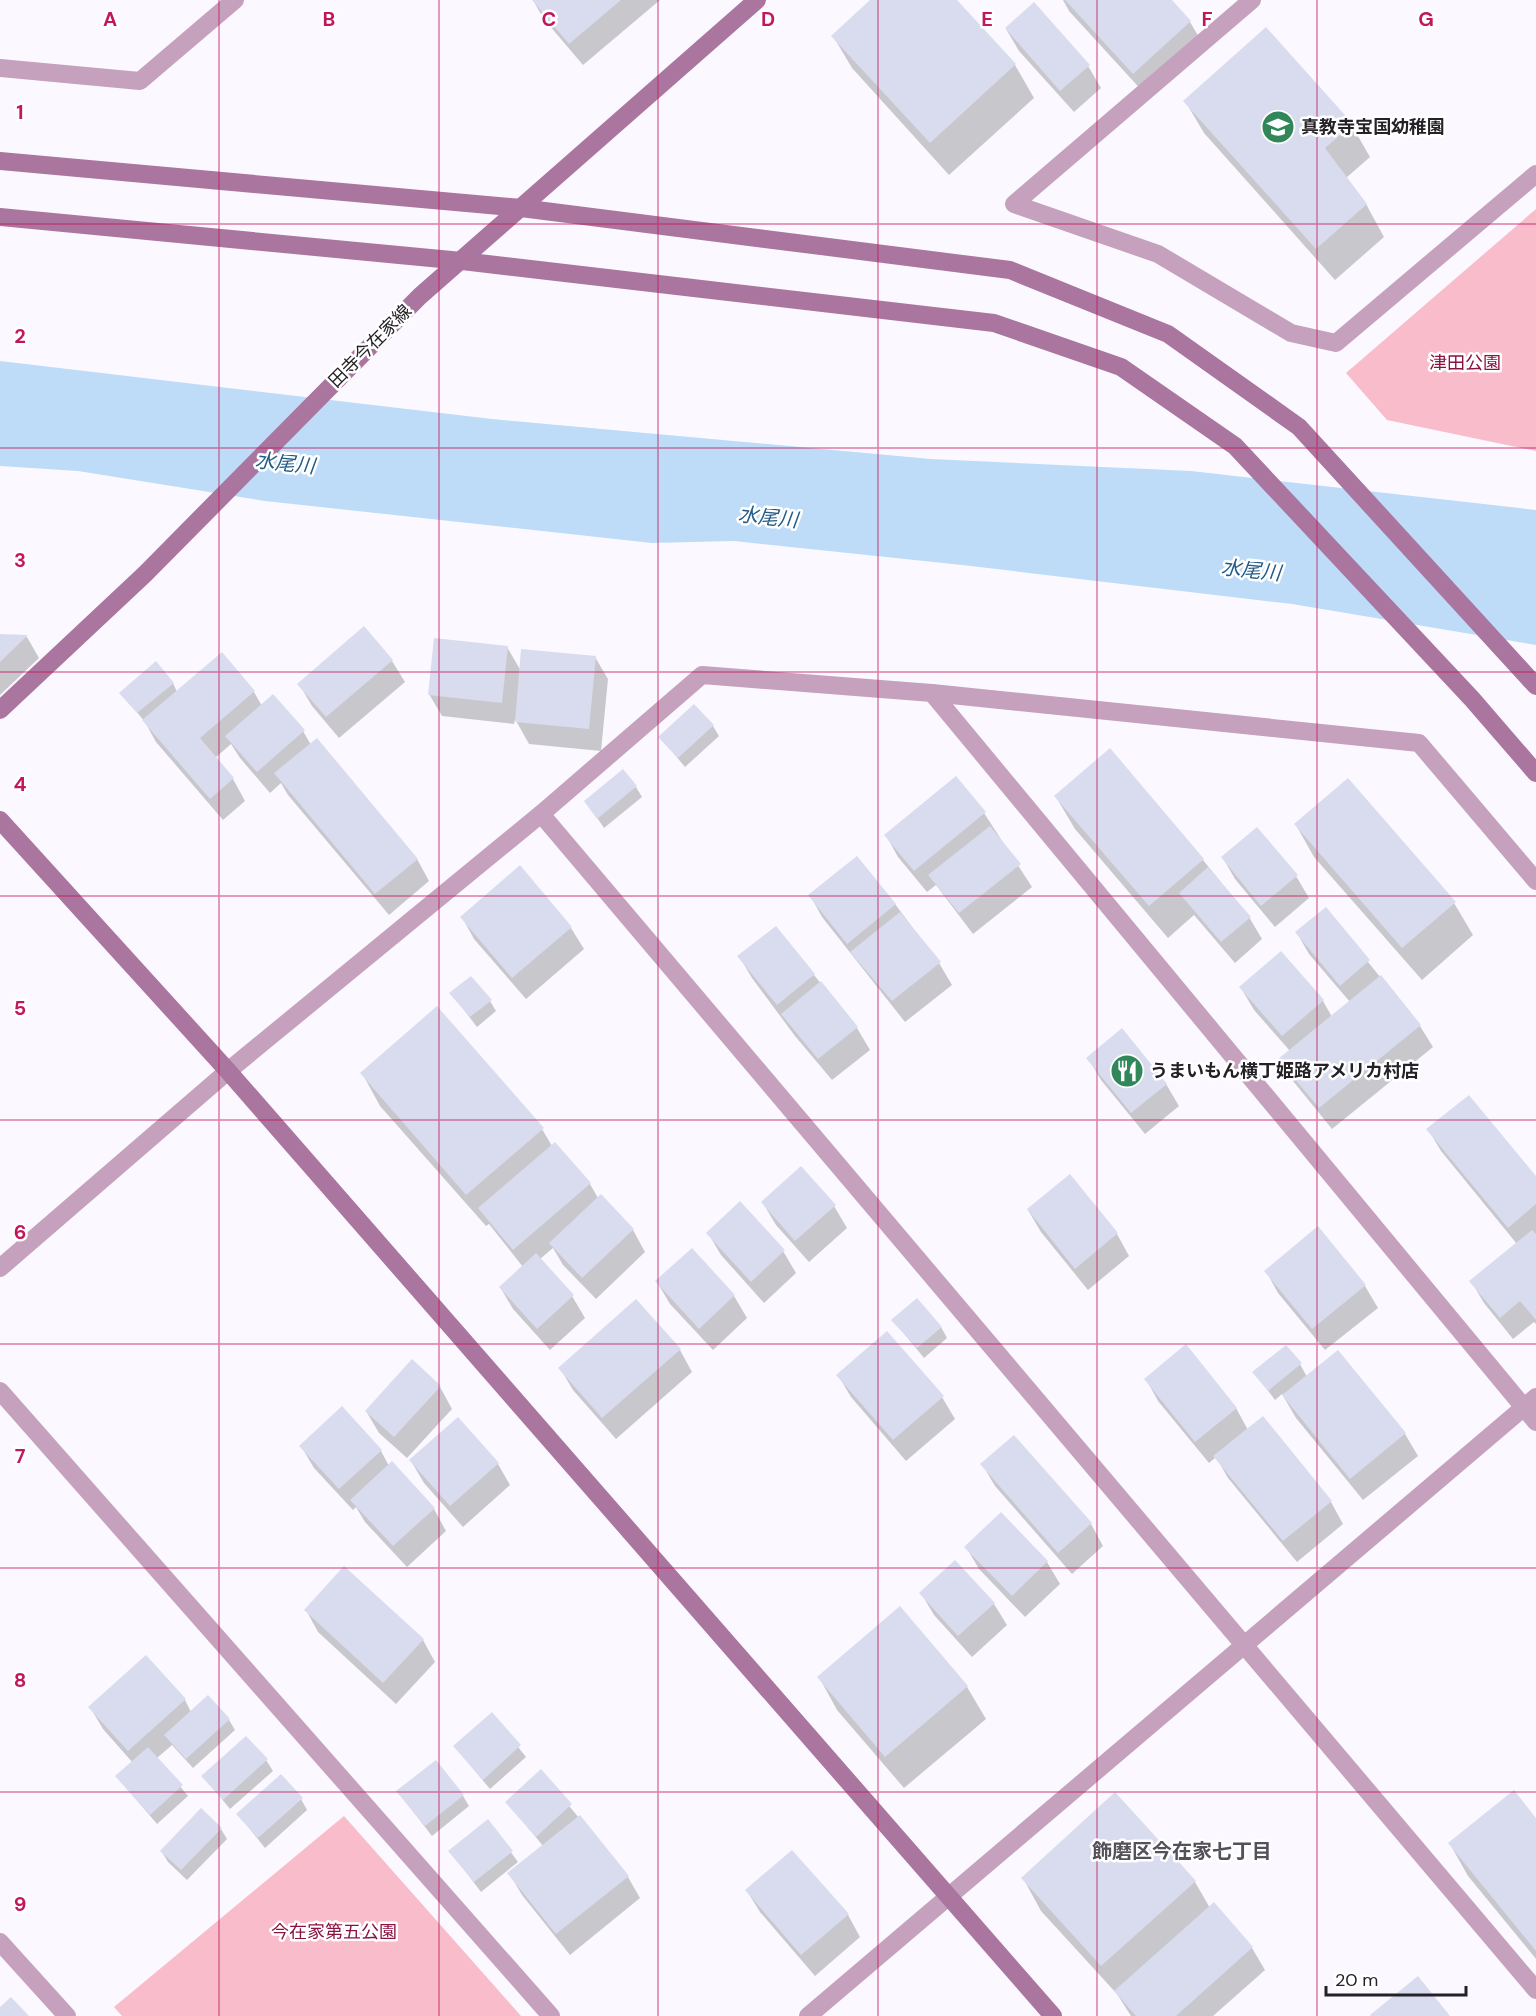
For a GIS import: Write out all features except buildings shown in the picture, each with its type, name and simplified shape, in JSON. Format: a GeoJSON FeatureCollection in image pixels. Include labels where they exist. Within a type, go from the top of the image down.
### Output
{"type":"FeatureCollection","features":[{"type":"Feature","properties":{"kind":"street","name":"田寺今在家線"},"geometry":{"type":"LineString","coordinates":[[0,710],[145,574],[420,296],[757,0]]}},
{"type":"Feature","properties":{"kind":"street"},"geometry":{"type":"LineString","coordinates":[[1252,0],[1014,204],[1158,254],[1291,333],[1336,343],[1536,174]]}},
{"type":"Feature","properties":{"kind":"street"},"geometry":{"type":"LineString","coordinates":[[0,68],[140,81],[229,2]]}},
{"type":"Feature","properties":{"kind":"street"},"geometry":{"type":"LineString","coordinates":[[0,161],[521,208],[1010,270],[1168,334],[1299,428],[1535,685]]}},
{"type":"Feature","properties":{"kind":"street"},"geometry":{"type":"LineString","coordinates":[[0,217],[462,261],[994,323],[1121,367],[1235,446],[1452,678],[1536,773]]}},
{"type":"Feature","properties":{"kind":"street"},"geometry":{"type":"LineString","coordinates":[[0,1268],[228,1071],[541,814],[702,675],[932,693],[1419,743],[1536,881]]}},
{"type":"Feature","properties":{"kind":"street"},"geometry":{"type":"LineString","coordinates":[[808,2016],[1243,1644],[1532,1409],[932,693]]}},
{"type":"Feature","properties":{"kind":"street"},"geometry":{"type":"LineString","coordinates":[[541,814],[1536,1990]]}},
{"type":"Feature","properties":{"kind":"street"},"geometry":{"type":"LineString","coordinates":[[0,820],[228,1071],[1053,2016]]}},
{"type":"Feature","properties":{"kind":"street"},"geometry":{"type":"LineString","coordinates":[[0,1390],[552,2016]]}},
{"type":"Feature","properties":{"kind":"street"},"geometry":{"type":"LineString","coordinates":[[0,1942],[67,2016]]}},
{"type":"Feature","properties":{"kind":"green space","name":"津田公園"},"geometry":{"type":"Polygon","coordinates":[[[1536,209],[1536,451],[1387,420],[1346,373],[1536,209]]]}},
{"type":"Feature","properties":{"kind":"green space","name":"今在家第五公園"},"geometry":{"type":"Polygon","coordinates":[[[344,1816],[521,2016],[122,2016],[114,2007],[344,1816]]]}},
{"type":"Feature","properties":{"kind":"water","name":"水尾川"},"geometry":{"type":"Polygon","coordinates":[[[0,361],[492,419],[931,459],[1191,471],[1536,510],[1536,645],[1292,604],[962,565],[734,541],[652,543],[265,501],[78,471],[0,466],[0,361]]]}},
{"type":"Feature","properties":{"kind":"place","name":"真教寺宝国幼稚園"},"geometry":{"type":"Point","coordinates":[1278,127]}},
{"type":"Feature","properties":{"kind":"place","name":"うまいもん横丁姫路アメリカ村店"},"geometry":{"type":"Point","coordinates":[1127,1071]}},
{"type":"Feature","properties":{"kind":"district","name":"飾磨区今在家七丁目"},"geometry":{"type":"Point","coordinates":[1182,1851]}}]}
